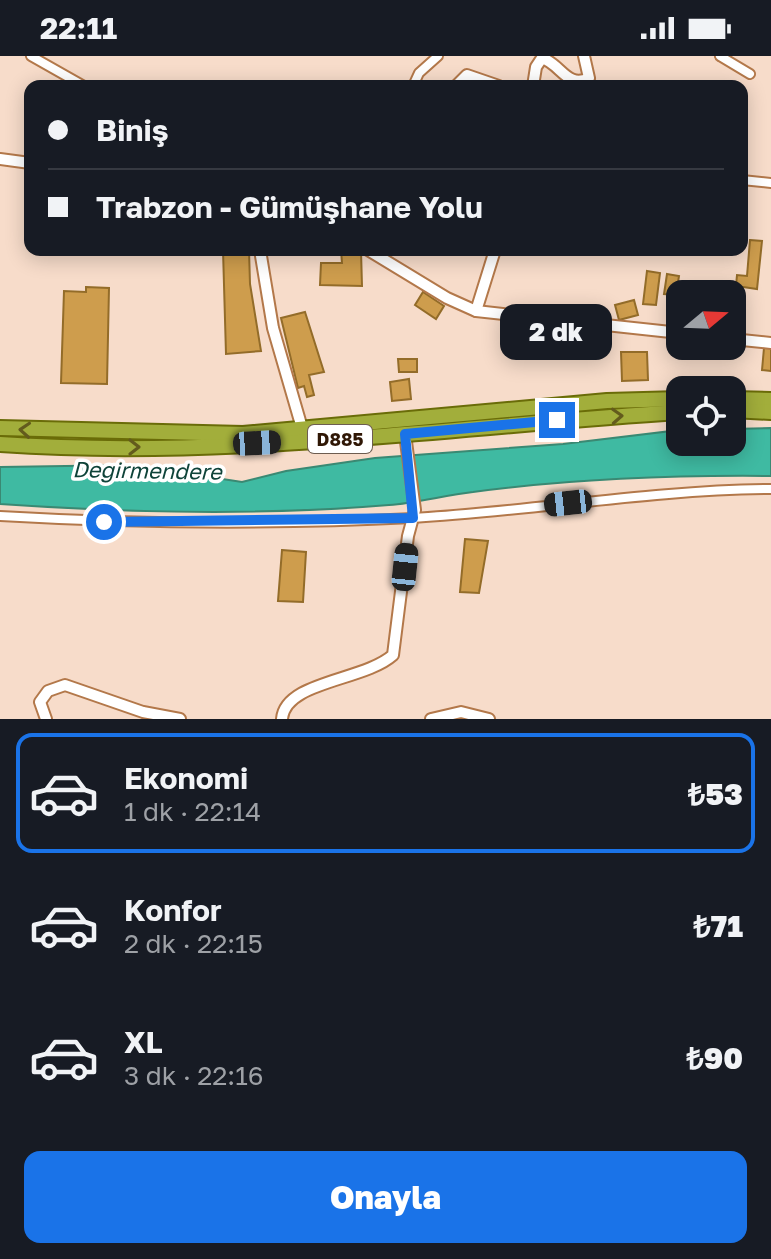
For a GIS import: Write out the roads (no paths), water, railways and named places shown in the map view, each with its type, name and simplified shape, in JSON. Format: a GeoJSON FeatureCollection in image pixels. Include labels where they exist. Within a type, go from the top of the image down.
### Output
{"type":"FeatureCollection","features":[{"type":"Feature","properties":{"kind":"highway","name":"D885"},"geometry":{"type":"LineString","coordinates":[[0,428],[243,434],[607,401],[666,399]]}},
{"type":"Feature","properties":{"kind":"highway"},"geometry":{"type":"LineString","coordinates":[[746,399],[771,400]]}},
{"type":"Feature","properties":{"kind":"highway"},"geometry":{"type":"LineString","coordinates":[[746,411],[771,412]]}},
{"type":"Feature","properties":{"kind":"highway","name":"D885"},"geometry":{"type":"LineString","coordinates":[[0,444],[57,448],[210,447],[406,440],[666,413]]}},
{"type":"Feature","properties":{"kind":"street"},"geometry":{"type":"LineString","coordinates":[[31,56],[74,80]]}},
{"type":"Feature","properties":{"kind":"street"},"geometry":{"type":"LineString","coordinates":[[416,80],[438,56]]}},
{"type":"Feature","properties":{"kind":"street"},"geometry":{"type":"LineString","coordinates":[[584,56],[589,78],[586,80]]}},
{"type":"Feature","properties":{"kind":"street"},"geometry":{"type":"LineString","coordinates":[[720,56],[750,74]]}},
{"type":"Feature","properties":{"kind":"street"},"geometry":{"type":"LineString","coordinates":[[534,80],[536,67],[542,58],[552,61],[570,80]]}},
{"type":"Feature","properties":{"kind":"street"},"geometry":{"type":"LineString","coordinates":[[462,80],[467,75],[482,80]]}},
{"type":"Feature","properties":{"kind":"street"},"geometry":{"type":"LineString","coordinates":[[0,159],[24,162]]}},
{"type":"Feature","properties":{"kind":"street"},"geometry":{"type":"LineString","coordinates":[[748,181],[771,183]]}},
{"type":"Feature","properties":{"kind":"street"},"geometry":{"type":"LineString","coordinates":[[261,256],[273,328],[302,428]]}},
{"type":"Feature","properties":{"kind":"street"},"geometry":{"type":"LineString","coordinates":[[378,256],[447,298],[476,311],[666,331]]}},
{"type":"Feature","properties":{"kind":"street"},"geometry":{"type":"LineString","coordinates":[[476,311],[493,256]]}},
{"type":"Feature","properties":{"kind":"street"},"geometry":{"type":"LineString","coordinates":[[746,340],[771,343]]}},
{"type":"Feature","properties":{"kind":"street"},"geometry":{"type":"LineString","coordinates":[[282,719],[283,709],[298,693],[379,668],[393,655],[414,514],[406,440]]}},
{"type":"Feature","properties":{"kind":"street"},"geometry":{"type":"LineString","coordinates":[[0,516],[130,524],[414,514],[679,492],[771,489]]}},
{"type":"Feature","properties":{"kind":"street"},"geometry":{"type":"LineString","coordinates":[[46,719],[40,702],[48,691],[65,685],[143,712],[180,719]]}},
{"type":"Feature","properties":{"kind":"street"},"geometry":{"type":"LineString","coordinates":[[431,719],[461,712],[489,719]]}},
{"type":"Feature","properties":{"kind":"water","name":"Değirmendere"},"geometry":{"type":"Polygon","coordinates":[[[771,428],[771,476],[584,481],[473,492],[400,504],[292,511],[97,510],[0,504],[0,467],[131,465],[242,482],[286,471],[375,458],[563,444],[666,432],[666,456],[746,456],[746,429],[771,428]]]}}]}
